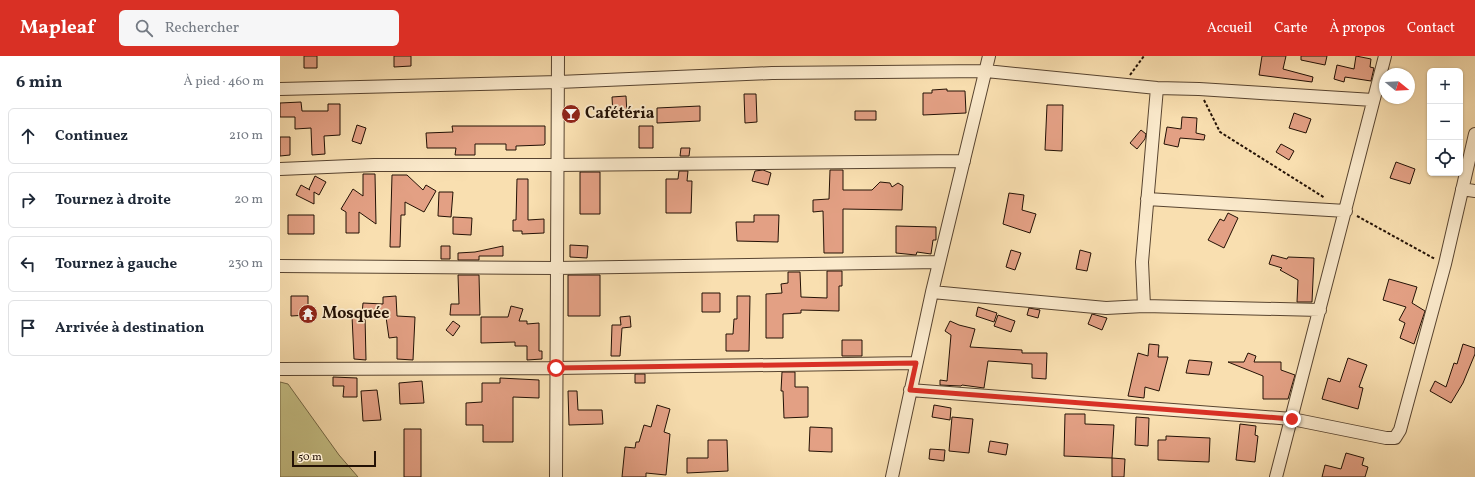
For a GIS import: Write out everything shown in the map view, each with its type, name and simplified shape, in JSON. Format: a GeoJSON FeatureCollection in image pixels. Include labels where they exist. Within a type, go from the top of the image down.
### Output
{"type":"FeatureCollection","features":[{"type":"Feature","properties":{"kind":"street"},"geometry":{"type":"LineString","coordinates":[[556,477],[558,56]]}},
{"type":"Feature","properties":{"kind":"street"},"geometry":{"type":"LineString","coordinates":[[892,477],[932,292],[989,56]]}},
{"type":"Feature","properties":{"kind":"street"},"geometry":{"type":"LineString","coordinates":[[1276,477],[1385,56]]}},
{"type":"Feature","properties":{"kind":"street"},"geometry":{"type":"LineString","coordinates":[[280,89],[559,82],[772,73],[986,71],[1157,88],[1199,89],[1373,100]]}},
{"type":"Feature","properties":{"kind":"street"},"geometry":{"type":"LineString","coordinates":[[1144,306],[1142,262],[1157,88]]}},
{"type":"Feature","properties":{"kind":"street"},"geometry":{"type":"LineString","coordinates":[[910,390],[1292,419],[1386,438],[1394,438],[1400,430],[1445,264],[1475,134]]}},
{"type":"Feature","properties":{"kind":"street"},"geometry":{"type":"LineString","coordinates":[[280,169],[374,165],[557,166],[964,161]]}},
{"type":"Feature","properties":{"kind":"street"},"geometry":{"type":"LineString","coordinates":[[1462,189],[1475,191]]}},
{"type":"Feature","properties":{"kind":"street"},"geometry":{"type":"LineString","coordinates":[[1147,199],[1346,211]]}},
{"type":"Feature","properties":{"kind":"street"},"geometry":{"type":"LineString","coordinates":[[280,266],[557,268],[939,262]]}},
{"type":"Feature","properties":{"kind":"street"},"geometry":{"type":"LineString","coordinates":[[932,292],[1106,308],[1144,306],[1320,310]]}},
{"type":"Feature","properties":{"kind":"street"},"geometry":{"type":"LineString","coordinates":[[280,369],[556,368],[916,363]]}},
{"type":"Feature","properties":{"kind":"path"},"geometry":{"type":"LineString","coordinates":[[1124,84],[1144,56]]}},
{"type":"Feature","properties":{"kind":"path"},"geometry":{"type":"LineString","coordinates":[[1199,89],[1220,132],[1327,199]]}},
{"type":"Feature","properties":{"kind":"path"},"geometry":{"type":"LineString","coordinates":[[1346,211],[1445,264]]}},
{"type":"Feature","properties":{"kind":"shaded area"},"geometry":{"type":"Polygon","coordinates":[[[280,382],[288,384],[339,455],[358,477],[280,477],[280,382]]]}},
{"type":"Feature","properties":{"kind":"building"},"geometry":{"type":"Polygon","coordinates":[[[304,56],[317,56],[317,68],[304,68],[304,56]]]}},
{"type":"Feature","properties":{"kind":"building"},"geometry":{"type":"Polygon","coordinates":[[[394,56],[411,56],[411,66],[394,67],[394,56]]]}},
{"type":"Feature","properties":{"kind":"building"},"geometry":{"type":"Polygon","coordinates":[[[1262,56],[1286,56],[1283,69],[1313,77],[1312,82],[1259,75],[1262,56]]]}},
{"type":"Feature","properties":{"kind":"building"},"geometry":{"type":"Polygon","coordinates":[[[1301,56],[1327,56],[1325,65],[1301,60],[1301,56]]]}},
{"type":"Feature","properties":{"kind":"building"},"geometry":{"type":"Polygon","coordinates":[[[1356,56],[1371,59],[1370,67],[1374,68],[1371,81],[1345,77],[1344,82],[1334,79],[1337,65],[1354,69],[1356,56]]]}},
{"type":"Feature","properties":{"kind":"building"},"geometry":{"type":"Polygon","coordinates":[[[947,89],[947,91],[965,91],[966,113],[923,115],[923,93],[932,93],[932,90],[947,89]]]}},
{"type":"Feature","properties":{"kind":"building"},"geometry":{"type":"Polygon","coordinates":[[[744,94],[756,94],[757,122],[745,123],[744,94]]]}},
{"type":"Feature","properties":{"kind":"building"},"geometry":{"type":"Polygon","coordinates":[[[626,96],[627,115],[613,115],[612,97],[626,96]]]}},
{"type":"Feature","properties":{"kind":"building"},"geometry":{"type":"Polygon","coordinates":[[[301,102],[302,111],[328,111],[328,104],[340,104],[340,135],[324,136],[325,154],[312,155],[311,128],[295,129],[295,117],[280,117],[280,103],[301,102]]]}},
{"type":"Feature","properties":{"kind":"building"},"geometry":{"type":"Polygon","coordinates":[[[1047,105],[1063,105],[1062,151],[1045,150],[1047,105]]]}},
{"type":"Feature","properties":{"kind":"building"},"geometry":{"type":"Polygon","coordinates":[[[700,106],[700,121],[657,123],[657,108],[700,106]]]}},
{"type":"Feature","properties":{"kind":"building"},"geometry":{"type":"Polygon","coordinates":[[[855,111],[876,111],[876,120],[855,120],[855,111]]]}},
{"type":"Feature","properties":{"kind":"building"},"geometry":{"type":"Polygon","coordinates":[[[1294,113],[1311,119],[1306,133],[1289,128],[1294,113]]]}},
{"type":"Feature","properties":{"kind":"building"},"geometry":{"type":"Polygon","coordinates":[[[1182,117],[1197,118],[1196,133],[1205,135],[1204,140],[1180,138],[1178,147],[1164,144],[1167,127],[1181,129],[1182,117]]]}},
{"type":"Feature","properties":{"kind":"building"},"geometry":{"type":"Polygon","coordinates":[[[357,125],[366,128],[361,144],[352,141],[357,125]]]}},
{"type":"Feature","properties":{"kind":"building"},"geometry":{"type":"Polygon","coordinates":[[[452,126],[545,126],[545,144],[516,146],[516,150],[506,150],[506,144],[475,144],[475,155],[455,155],[456,148],[427,148],[426,133],[453,132],[452,126]]]}},
{"type":"Feature","properties":{"kind":"building"},"geometry":{"type":"Polygon","coordinates":[[[639,126],[653,126],[653,148],[639,148],[639,126]]]}},
{"type":"Feature","properties":{"kind":"building"},"geometry":{"type":"Polygon","coordinates":[[[1141,130],[1146,134],[1145,139],[1137,149],[1130,143],[1141,130]]]}},
{"type":"Feature","properties":{"kind":"building"},"geometry":{"type":"Polygon","coordinates":[[[280,137],[290,137],[290,155],[280,156],[280,137]]]}},
{"type":"Feature","properties":{"kind":"building"},"geometry":{"type":"Polygon","coordinates":[[[1281,144],[1294,151],[1289,160],[1276,152],[1281,144]]]}},
{"type":"Feature","properties":{"kind":"building"},"geometry":{"type":"Polygon","coordinates":[[[681,148],[690,148],[689,156],[680,156],[681,148]]]}},
{"type":"Feature","properties":{"kind":"building"},"geometry":{"type":"Polygon","coordinates":[[[1396,162],[1415,169],[1410,184],[1390,178],[1396,162]]]}},
{"type":"Feature","properties":{"kind":"building"},"geometry":{"type":"Polygon","coordinates":[[[763,170],[771,173],[768,185],[752,181],[755,171],[763,170]]]}},
{"type":"Feature","properties":{"kind":"building"},"geometry":{"type":"Polygon","coordinates":[[[830,170],[843,170],[843,190],[872,190],[880,182],[890,183],[892,187],[898,183],[903,186],[902,210],[843,209],[843,253],[824,253],[823,211],[813,212],[813,200],[829,199],[830,170]]]}},
{"type":"Feature","properties":{"kind":"building"},"geometry":{"type":"Polygon","coordinates":[[[679,171],[688,171],[687,181],[692,181],[691,213],[666,213],[666,179],[678,179],[679,171]]]}},
{"type":"Feature","properties":{"kind":"building"},"geometry":{"type":"Polygon","coordinates":[[[580,172],[600,172],[600,214],[580,214],[580,172]]]}},
{"type":"Feature","properties":{"kind":"building"},"geometry":{"type":"Polygon","coordinates":[[[363,174],[375,174],[376,224],[359,212],[359,233],[346,233],[346,212],[341,209],[353,189],[363,196],[363,174]]]}},
{"type":"Feature","properties":{"kind":"building"},"geometry":{"type":"Polygon","coordinates":[[[392,175],[407,175],[423,190],[426,185],[436,191],[424,212],[405,202],[405,215],[401,215],[400,247],[390,247],[392,175]]]}},
{"type":"Feature","properties":{"kind":"building"},"geometry":{"type":"Polygon","coordinates":[[[315,176],[326,182],[319,195],[314,192],[314,204],[296,195],[301,185],[310,190],[309,189],[315,176]]]}},
{"type":"Feature","properties":{"kind":"building"},"geometry":{"type":"Polygon","coordinates":[[[517,179],[528,179],[528,220],[544,219],[544,233],[522,234],[522,231],[513,231],[513,220],[516,220],[517,179]]]}},
{"type":"Feature","properties":{"kind":"building"},"geometry":{"type":"Polygon","coordinates":[[[439,192],[453,192],[451,217],[438,216],[439,192]]]}},
{"type":"Feature","properties":{"kind":"building"},"geometry":{"type":"Polygon","coordinates":[[[1009,193],[1024,195],[1022,210],[1036,214],[1030,233],[1003,224],[1009,193]]]}},
{"type":"Feature","properties":{"kind":"building"},"geometry":{"type":"Polygon","coordinates":[[[1228,213],[1238,218],[1224,248],[1208,240],[1220,219],[1224,221],[1228,213]]]}},
{"type":"Feature","properties":{"kind":"building"},"geometry":{"type":"Polygon","coordinates":[[[288,215],[314,215],[314,234],[288,234],[288,215]]]}},
{"type":"Feature","properties":{"kind":"building"},"geometry":{"type":"Polygon","coordinates":[[[754,215],[779,215],[778,242],[737,241],[736,222],[754,222],[754,215]]]}},
{"type":"Feature","properties":{"kind":"building"},"geometry":{"type":"Polygon","coordinates":[[[453,217],[472,218],[471,235],[453,234],[453,217]]]}},
{"type":"Feature","properties":{"kind":"building"},"geometry":{"type":"Polygon","coordinates":[[[896,226],[936,227],[936,240],[933,240],[931,254],[917,252],[916,255],[896,253],[896,226]]]}},
{"type":"Feature","properties":{"kind":"building"},"geometry":{"type":"Polygon","coordinates":[[[570,245],[588,246],[587,258],[570,257],[570,245]]]}},
{"type":"Feature","properties":{"kind":"building"},"geometry":{"type":"Polygon","coordinates":[[[441,246],[450,246],[450,259],[441,259],[441,246]]]}},
{"type":"Feature","properties":{"kind":"building"},"geometry":{"type":"Polygon","coordinates":[[[503,246],[503,256],[479,256],[479,260],[458,260],[458,253],[475,252],[503,246]]]}},
{"type":"Feature","properties":{"kind":"building"},"geometry":{"type":"Polygon","coordinates":[[[1011,250],[1021,253],[1015,270],[1006,267],[1011,250]]]}},
{"type":"Feature","properties":{"kind":"building"},"geometry":{"type":"Polygon","coordinates":[[[1080,250],[1091,253],[1087,271],[1076,269],[1080,250]]]}},
{"type":"Feature","properties":{"kind":"building"},"geometry":{"type":"Polygon","coordinates":[[[1272,255],[1287,259],[1288,257],[1314,258],[1312,302],[1297,302],[1298,280],[1280,270],[1282,268],[1269,264],[1272,255]]]}},
{"type":"Feature","properties":{"kind":"building"},"geometry":{"type":"Polygon","coordinates":[[[827,271],[842,271],[842,286],[839,286],[839,311],[801,310],[801,313],[783,314],[783,338],[766,338],[766,294],[782,293],[781,284],[788,283],[788,272],[800,272],[801,297],[827,298],[827,271]]]}},
{"type":"Feature","properties":{"kind":"building"},"geometry":{"type":"Polygon","coordinates":[[[458,275],[479,275],[480,315],[450,315],[451,304],[459,304],[458,275]]]}},
{"type":"Feature","properties":{"kind":"building"},"geometry":{"type":"Polygon","coordinates":[[[568,275],[600,275],[600,316],[568,316],[568,275]]]}},
{"type":"Feature","properties":{"kind":"building"},"geometry":{"type":"Polygon","coordinates":[[[1389,279],[1417,287],[1412,303],[1425,311],[1414,344],[1400,338],[1405,323],[1399,320],[1406,307],[1383,300],[1389,279]]]}},
{"type":"Feature","properties":{"kind":"building"},"geometry":{"type":"Polygon","coordinates":[[[702,293],[720,293],[720,312],[702,312],[702,293]]]}},
{"type":"Feature","properties":{"kind":"building"},"geometry":{"type":"Polygon","coordinates":[[[291,296],[308,296],[308,315],[291,316],[291,296]]]}},
{"type":"Feature","properties":{"kind":"building"},"geometry":{"type":"Polygon","coordinates":[[[396,296],[397,316],[415,317],[413,360],[397,359],[397,337],[389,338],[386,317],[384,315],[362,314],[363,303],[383,304],[383,297],[396,296]]]}},
{"type":"Feature","properties":{"kind":"building"},"geometry":{"type":"Polygon","coordinates":[[[737,296],[750,296],[749,351],[726,351],[726,334],[733,334],[734,319],[737,319],[737,296]]]}},
{"type":"Feature","properties":{"kind":"building"},"geometry":{"type":"Polygon","coordinates":[[[511,306],[523,309],[519,321],[527,321],[527,324],[539,323],[539,351],[542,351],[542,359],[527,360],[527,346],[515,346],[515,342],[481,343],[481,317],[508,317],[511,306]]]}},
{"type":"Feature","properties":{"kind":"building"},"geometry":{"type":"Polygon","coordinates":[[[978,307],[997,313],[994,322],[976,316],[978,307]]]}},
{"type":"Feature","properties":{"kind":"building"},"geometry":{"type":"Polygon","coordinates":[[[1029,308],[1040,310],[1038,318],[1027,315],[1029,308]]]}},
{"type":"Feature","properties":{"kind":"building"},"geometry":{"type":"Polygon","coordinates":[[[1092,314],[1107,318],[1102,330],[1088,324],[1092,314]]]}},
{"type":"Feature","properties":{"kind":"building"},"geometry":{"type":"Polygon","coordinates":[[[998,315],[1015,321],[1011,332],[994,326],[998,315]]]}},
{"type":"Feature","properties":{"kind":"building"},"geometry":{"type":"Polygon","coordinates":[[[352,316],[365,316],[366,360],[354,359],[352,316]]]}},
{"type":"Feature","properties":{"kind":"building"},"geometry":{"type":"Polygon","coordinates":[[[630,316],[631,327],[622,328],[620,356],[611,356],[612,325],[621,325],[620,317],[630,316]]]}},
{"type":"Feature","properties":{"kind":"building"},"geometry":{"type":"Polygon","coordinates":[[[453,321],[460,326],[453,336],[446,330],[453,321]]]}},
{"type":"Feature","properties":{"kind":"building"},"geometry":{"type":"Polygon","coordinates":[[[950,321],[975,329],[970,347],[1022,350],[1022,353],[1047,353],[1046,379],[1032,378],[1032,364],[988,361],[984,388],[962,385],[940,385],[940,380],[947,381],[951,335],[945,331],[950,321]]]}},
{"type":"Feature","properties":{"kind":"building"},"geometry":{"type":"Polygon","coordinates":[[[842,340],[862,340],[862,356],[842,356],[842,340]]]}},
{"type":"Feature","properties":{"kind":"building"},"geometry":{"type":"Polygon","coordinates":[[[1149,344],[1159,345],[1158,357],[1168,357],[1159,391],[1145,387],[1144,398],[1128,396],[1138,353],[1148,356],[1149,344]]]}},
{"type":"Feature","properties":{"kind":"building"},"geometry":{"type":"Polygon","coordinates":[[[1463,344],[1475,348],[1475,354],[1463,383],[1451,403],[1430,391],[1435,381],[1446,387],[1454,363],[1457,364],[1463,344]]]}},
{"type":"Feature","properties":{"kind":"building"},"geometry":{"type":"Polygon","coordinates":[[[1248,353],[1256,356],[1254,362],[1281,362],[1281,370],[1295,375],[1288,399],[1263,399],[1263,376],[1228,362],[1244,362],[1248,353]]]}},
{"type":"Feature","properties":{"kind":"building"},"geometry":{"type":"Polygon","coordinates":[[[1348,358],[1367,365],[1359,387],[1363,388],[1358,409],[1322,399],[1328,378],[1340,382],[1348,358]]]}},
{"type":"Feature","properties":{"kind":"building"},"geometry":{"type":"Polygon","coordinates":[[[1189,360],[1212,362],[1209,375],[1186,373],[1189,360]]]}},
{"type":"Feature","properties":{"kind":"building"},"geometry":{"type":"Polygon","coordinates":[[[782,372],[795,372],[795,387],[808,387],[808,417],[784,418],[783,391],[781,391],[782,372]]]}},
{"type":"Feature","properties":{"kind":"building"},"geometry":{"type":"Polygon","coordinates":[[[635,374],[645,374],[645,383],[635,383],[635,374]]]}},
{"type":"Feature","properties":{"kind":"building"},"geometry":{"type":"Polygon","coordinates":[[[333,377],[357,378],[357,397],[343,397],[344,386],[333,386],[333,377]]]}},
{"type":"Feature","properties":{"kind":"building"},"geometry":{"type":"Polygon","coordinates":[[[500,378],[539,380],[539,398],[513,397],[513,442],[483,442],[483,425],[466,425],[466,403],[482,402],[482,383],[500,383],[500,378]]]}},
{"type":"Feature","properties":{"kind":"building"},"geometry":{"type":"Polygon","coordinates":[[[422,381],[424,403],[400,404],[399,383],[422,381]]]}},
{"type":"Feature","properties":{"kind":"building"},"geometry":{"type":"Polygon","coordinates":[[[377,390],[381,420],[363,421],[361,391],[377,390]]]}},
{"type":"Feature","properties":{"kind":"building"},"geometry":{"type":"Polygon","coordinates":[[[568,391],[577,391],[578,410],[602,410],[603,424],[569,425],[568,391]]]}},
{"type":"Feature","properties":{"kind":"building"},"geometry":{"type":"Polygon","coordinates":[[[657,405],[670,409],[664,432],[670,434],[666,475],[646,473],[646,477],[622,477],[625,447],[635,448],[636,442],[639,442],[644,425],[651,427],[657,405]]]}},
{"type":"Feature","properties":{"kind":"building"},"geometry":{"type":"Polygon","coordinates":[[[934,405],[951,408],[950,420],[932,417],[934,405]]]}},
{"type":"Feature","properties":{"kind":"building"},"geometry":{"type":"Polygon","coordinates":[[[1065,414],[1085,414],[1085,424],[1114,425],[1112,458],[1064,456],[1065,414]]]}},
{"type":"Feature","properties":{"kind":"building"},"geometry":{"type":"Polygon","coordinates":[[[952,417],[973,419],[969,453],[949,451],[952,417]]]}},
{"type":"Feature","properties":{"kind":"building"},"geometry":{"type":"Polygon","coordinates":[[[1136,417],[1149,418],[1148,446],[1135,445],[1136,417]]]}},
{"type":"Feature","properties":{"kind":"building"},"geometry":{"type":"Polygon","coordinates":[[[1240,424],[1256,426],[1255,435],[1258,436],[1255,462],[1236,460],[1240,424]]]}},
{"type":"Feature","properties":{"kind":"building"},"geometry":{"type":"Polygon","coordinates":[[[810,427],[832,428],[832,452],[809,451],[810,427]]]}},
{"type":"Feature","properties":{"kind":"building"},"geometry":{"type":"Polygon","coordinates":[[[404,429],[421,429],[421,477],[404,477],[404,429]]]}},
{"type":"Feature","properties":{"kind":"building"},"geometry":{"type":"Polygon","coordinates":[[[1166,436],[1210,438],[1209,462],[1158,460],[1158,440],[1166,440],[1166,436]]]}},
{"type":"Feature","properties":{"kind":"building"},"geometry":{"type":"Polygon","coordinates":[[[708,440],[727,440],[728,471],[687,473],[687,458],[708,458],[708,440]]]}},
{"type":"Feature","properties":{"kind":"building"},"geometry":{"type":"Polygon","coordinates":[[[990,441],[1008,444],[1006,455],[988,452],[990,441]]]}},
{"type":"Feature","properties":{"kind":"building"},"geometry":{"type":"Polygon","coordinates":[[[930,449],[945,450],[944,461],[929,459],[930,449]]]}},
{"type":"Feature","properties":{"kind":"building"},"geometry":{"type":"Polygon","coordinates":[[[1346,453],[1364,458],[1362,465],[1368,467],[1365,477],[1322,477],[1325,465],[1341,469],[1346,453]]]}},
{"type":"Feature","properties":{"kind":"building"},"geometry":{"type":"Polygon","coordinates":[[[1112,458],[1125,459],[1124,477],[1112,477],[1112,458]]]}},
{"type":"Feature","properties":{"kind":"place","name":"Cafétéria"},"geometry":{"type":"Point","coordinates":[571,114]}},
{"type":"Feature","properties":{"kind":"place","name":"Mosquée"},"geometry":{"type":"Point","coordinates":[308,314]}},
{"type":"Feature","properties":{"kind":"route"},"geometry":{"type":"LineString","coordinates":[[556,368],[916,363],[910,390],[1292,419]]}}]}
